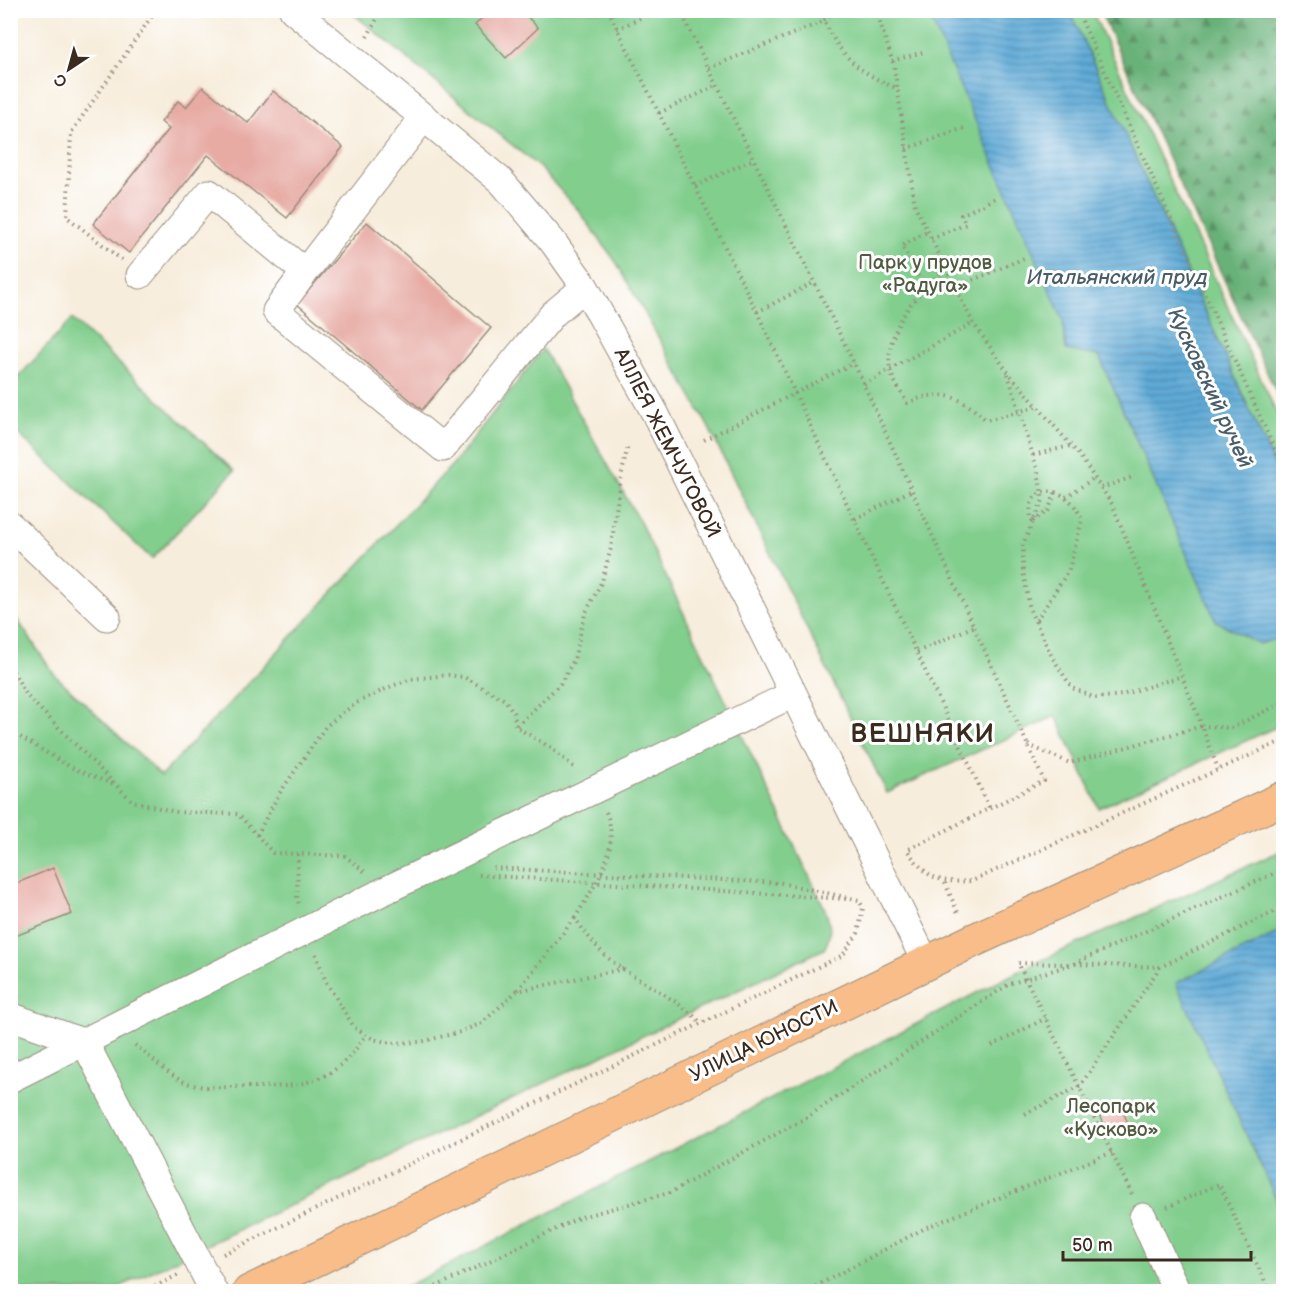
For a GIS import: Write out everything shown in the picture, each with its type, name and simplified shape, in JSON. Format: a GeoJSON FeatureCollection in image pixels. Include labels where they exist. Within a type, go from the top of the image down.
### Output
{"type":"FeatureCollection","features":[{"type":"Feature","properties":{"kind":"main road","name":"УЛИЦА ЮНОСТИ"},"geometry":{"type":"LineString","coordinates":[[249,1292],[926,963],[1284,798]]}},
{"type":"Feature","properties":{"kind":"street","name":"АЛЛЕЯ ЖЕМЧУГОВОЙ"},"geometry":{"type":"LineString","coordinates":[[293,10],[501,181],[554,242],[585,287],[655,413],[926,963]]}},
{"type":"Feature","properties":{"kind":"street"},"geometry":{"type":"LineString","coordinates":[[424,117],[276,311],[443,448],[553,314],[585,287]]}},
{"type":"Feature","properties":{"kind":"street"},"geometry":{"type":"LineString","coordinates":[[140,275],[209,193],[304,272]]}},
{"type":"Feature","properties":{"kind":"street"},"geometry":{"type":"LineString","coordinates":[[10,525],[107,617]]}},
{"type":"Feature","properties":{"kind":"street"},"geometry":{"type":"LineString","coordinates":[[10,1079],[386,890],[793,694]]}},
{"type":"Feature","properties":{"kind":"street"},"geometry":{"type":"LineString","coordinates":[[10,1016],[85,1043],[214,1292]]}},
{"type":"Feature","properties":{"kind":"street"},"geometry":{"type":"LineString","coordinates":[[1143,1217],[1177,1292]]}},
{"type":"Feature","properties":{"kind":"path"},"geometry":{"type":"LineString","coordinates":[[140,275],[67,217],[71,133],[156,10]]}},
{"type":"Feature","properties":{"kind":"path"},"geometry":{"type":"LineString","coordinates":[[368,37],[382,10]]}},
{"type":"Feature","properties":{"kind":"path"},"geometry":{"type":"LineString","coordinates":[[478,10],[484,16]]}},
{"type":"Feature","properties":{"kind":"path"},"geometry":{"type":"LineString","coordinates":[[608,10],[795,393],[990,808]]}},
{"type":"Feature","properties":{"kind":"path"},"geometry":{"type":"LineString","coordinates":[[617,29],[656,10]]}},
{"type":"Feature","properties":{"kind":"path"},"geometry":{"type":"LineString","coordinates":[[680,10],[864,384],[1044,781],[907,850],[923,872],[945,883],[972,881],[1284,740]]}},
{"type":"Feature","properties":{"kind":"path"},"geometry":{"type":"LineString","coordinates":[[823,21],[836,10]]}},
{"type":"Feature","properties":{"kind":"path"},"geometry":{"type":"LineString","coordinates":[[876,10],[892,61],[915,206],[973,323],[1007,371],[1070,446],[1112,504],[1218,769]]}},
{"type":"Feature","properties":{"kind":"path"},"geometry":{"type":"LineString","coordinates":[[1077,10],[1284,470]]}},
{"type":"Feature","properties":{"kind":"path"},"geometry":{"type":"LineString","coordinates":[[709,68],[824,21],[852,63],[867,76],[897,89]]}},
{"type":"Feature","properties":{"kind":"path"},"geometry":{"type":"LineString","coordinates":[[892,61],[923,52]]}},
{"type":"Feature","properties":{"kind":"path"},"geometry":{"type":"LineString","coordinates":[[659,113],[718,85]]}},
{"type":"Feature","properties":{"kind":"path"},"geometry":{"type":"LineString","coordinates":[[906,149],[964,128]]}},
{"type":"Feature","properties":{"kind":"path"},"geometry":{"type":"LineString","coordinates":[[695,186],[754,159]]}},
{"type":"Feature","properties":{"kind":"path"},"geometry":{"type":"LineString","coordinates":[[931,239],[966,224],[961,215],[996,198]]}},
{"type":"Feature","properties":{"kind":"path"},"geometry":{"type":"LineString","coordinates":[[924,287],[902,246],[927,232]]}},
{"type":"Feature","properties":{"kind":"path"},"geometry":{"type":"LineString","coordinates":[[956,287],[1026,257]]}},
{"type":"Feature","properties":{"kind":"path"},"geometry":{"type":"LineString","coordinates":[[945,270],[924,287],[905,315],[892,342],[890,370],[907,402],[922,396],[948,395],[973,408],[986,420],[1036,407]]}},
{"type":"Feature","properties":{"kind":"path"},"geometry":{"type":"LineString","coordinates":[[756,312],[815,282]]}},
{"type":"Feature","properties":{"kind":"path"},"geometry":{"type":"LineString","coordinates":[[864,384],[973,323]]}},
{"type":"Feature","properties":{"kind":"path"},"geometry":{"type":"LineString","coordinates":[[704,440],[854,363]]}},
{"type":"Feature","properties":{"kind":"path"},"geometry":{"type":"LineString","coordinates":[[1007,371],[1042,492],[1043,500],[1023,544],[1023,571],[1036,621],[1052,657],[1072,688],[1095,698],[1122,695],[1182,676]]}},
{"type":"Feature","properties":{"kind":"path"},"geometry":{"type":"LineString","coordinates":[[516,727],[560,684],[574,660],[585,614],[602,581],[612,548],[620,482],[628,445]]}},
{"type":"Feature","properties":{"kind":"path"},"geometry":{"type":"LineString","coordinates":[[1033,455],[1070,446]]}},
{"type":"Feature","properties":{"kind":"path"},"geometry":{"type":"LineString","coordinates":[[1101,488],[1133,477]]}},
{"type":"Feature","properties":{"kind":"path"},"geometry":{"type":"LineString","coordinates":[[1066,497],[1094,478]]}},
{"type":"Feature","properties":{"kind":"path"},"geometry":{"type":"LineString","coordinates":[[855,519],[912,490]]}},
{"type":"Feature","properties":{"kind":"path"},"geometry":{"type":"LineString","coordinates":[[1032,522],[1048,512],[1056,491]]}},
{"type":"Feature","properties":{"kind":"path"},"geometry":{"type":"LineString","coordinates":[[1032,522],[1030,506],[1042,492],[1056,491],[1066,497],[1076,508],[1082,520],[1069,570],[1036,621]]}},
{"type":"Feature","properties":{"kind":"path"},"geometry":{"type":"LineString","coordinates":[[917,652],[974,626]]}},
{"type":"Feature","properties":{"kind":"path"},"geometry":{"type":"LineString","coordinates":[[10,666],[27,696],[132,801],[175,812],[238,814],[273,853],[345,856],[386,890]]}},
{"type":"Feature","properties":{"kind":"path"},"geometry":{"type":"LineString","coordinates":[[257,835],[279,794],[326,726],[356,703],[392,686],[412,680],[448,675],[464,676],[505,700],[514,713],[516,727],[573,766],[594,789],[611,823],[612,835],[611,849],[597,882],[575,918],[517,992],[482,1023],[441,1038],[391,1043],[366,1035],[354,1027],[340,1009],[326,982],[297,898],[298,854]]}},
{"type":"Feature","properties":{"kind":"path"},"geometry":{"type":"LineString","coordinates":[[1028,745],[1070,763],[1202,726],[1231,728],[1284,702]]}},
{"type":"Feature","properties":{"kind":"path"},"geometry":{"type":"LineString","coordinates":[[10,731],[74,769],[116,786]]}},
{"type":"Feature","properties":{"kind":"path"},"geometry":{"type":"LineString","coordinates":[[484,868],[599,876],[781,883],[859,900]]}},
{"type":"Feature","properties":{"kind":"path"},"geometry":{"type":"LineString","coordinates":[[425,1292],[581,1217],[669,1193],[804,1119],[1010,984],[1073,964],[1284,869]]}},
{"type":"Feature","properties":{"kind":"path"},"geometry":{"type":"LineString","coordinates":[[470,874],[859,900]]}},
{"type":"Feature","properties":{"kind":"path"},"geometry":{"type":"LineString","coordinates":[[945,883],[956,908]]}},
{"type":"Feature","properties":{"kind":"path"},"geometry":{"type":"LineString","coordinates":[[144,1292],[843,955],[858,933],[863,908],[859,900]]}},
{"type":"Feature","properties":{"kind":"path"},"geometry":{"type":"LineString","coordinates":[[1270,1292],[1219,1184],[1143,1217],[1018,963],[1160,967],[1284,907]]}},
{"type":"Feature","properties":{"kind":"path"},"geometry":{"type":"LineString","coordinates":[[575,918],[594,944],[624,969],[684,1006],[701,1023]]}},
{"type":"Feature","properties":{"kind":"path"},"geometry":{"type":"LineString","coordinates":[[1025,1114],[1080,1086],[1160,967]]}},
{"type":"Feature","properties":{"kind":"path"},"geometry":{"type":"LineString","coordinates":[[517,992],[624,969]]}},
{"type":"Feature","properties":{"kind":"path"},"geometry":{"type":"LineString","coordinates":[[992,1046],[1046,1018]]}},
{"type":"Feature","properties":{"kind":"path"},"geometry":{"type":"LineString","coordinates":[[118,1026],[127,1038],[176,1077],[197,1086],[211,1087],[273,1087],[308,1083],[324,1076],[352,1057],[366,1035]]}},
{"type":"Feature","properties":{"kind":"path"},"geometry":{"type":"LineString","coordinates":[[805,1292],[927,1227],[1113,1152]]}},
{"type":"Feature","properties":{"kind":"green space","name":"Парк у прудов «Радуга»"},"geometry":{"type":"Polygon","coordinates":[[[350,11],[1092,11],[1283,427],[1283,724],[1099,808],[1056,716],[887,793],[708,426],[616,262],[579,211],[540,168],[350,11]]]}},
{"type":"Feature","properties":{"kind":"green space"},"geometry":{"type":"Polygon","coordinates":[[[1100,11],[1283,11],[1283,407],[1100,11]]]}},
{"type":"Feature","properties":{"kind":"green space"},"geometry":{"type":"Polygon","coordinates":[[[72,319],[234,471],[152,559],[11,427],[11,385],[72,319]]]}},
{"type":"Feature","properties":{"kind":"green space"},"geometry":{"type":"Polygon","coordinates":[[[543,349],[641,524],[824,907],[830,928],[824,949],[111,1291],[11,1291],[10,609],[54,674],[161,776],[453,464],[543,349]]]}},
{"type":"Feature","properties":{"kind":"green space","name":"Лесопарк «Кусково»"},"geometry":{"type":"Polygon","coordinates":[[[1283,850],[1283,1291],[396,1292],[1025,968],[1283,850]]]}},
{"type":"Feature","properties":{"kind":"water","name":"Итальянский пруд"},"geometry":{"type":"Polygon","coordinates":[[[927,11],[1070,11],[1283,484],[1283,637],[1259,644],[1216,621],[1099,356],[1066,350],[1063,320],[927,11]]]}},
{"type":"Feature","properties":{"kind":"water"},"geometry":{"type":"Polygon","coordinates":[[[1283,930],[1283,1214],[1176,983],[1283,930]]]}},
{"type":"Feature","properties":{"kind":"building"},"geometry":{"type":"Polygon","coordinates":[[[490,10],[521,10],[538,28],[506,58],[475,25],[490,10]]]}},
{"type":"Feature","properties":{"kind":"building"},"geometry":{"type":"Polygon","coordinates":[[[203,87],[248,123],[273,91],[343,147],[287,218],[208,155],[129,253],[93,224],[169,129],[161,122],[178,101],[186,107],[203,87]]]}},
{"type":"Feature","properties":{"kind":"building"},"geometry":{"type":"Polygon","coordinates":[[[367,222],[491,328],[422,410],[297,304],[367,222]]]}},
{"type":"Feature","properties":{"kind":"building"},"geometry":{"type":"Polygon","coordinates":[[[53,868],[72,914],[10,938],[10,886],[53,868]]]}},
{"type":"Feature","properties":{"kind":"building"},"geometry":{"type":"Polygon","coordinates":[[[1120,1106],[1131,1129],[1110,1138],[1100,1115],[1120,1106]]]}},
{"type":"Feature","properties":{"kind":"district","name":"ВЕШНЯКИ"},"geometry":{"type":"Point","coordinates":[923,734]}},
{"type":"Feature","properties":{"kind":"water label","name":"Кусковский ручей"},"geometry":{"type":"Point","coordinates":[1210,388]}}]}
